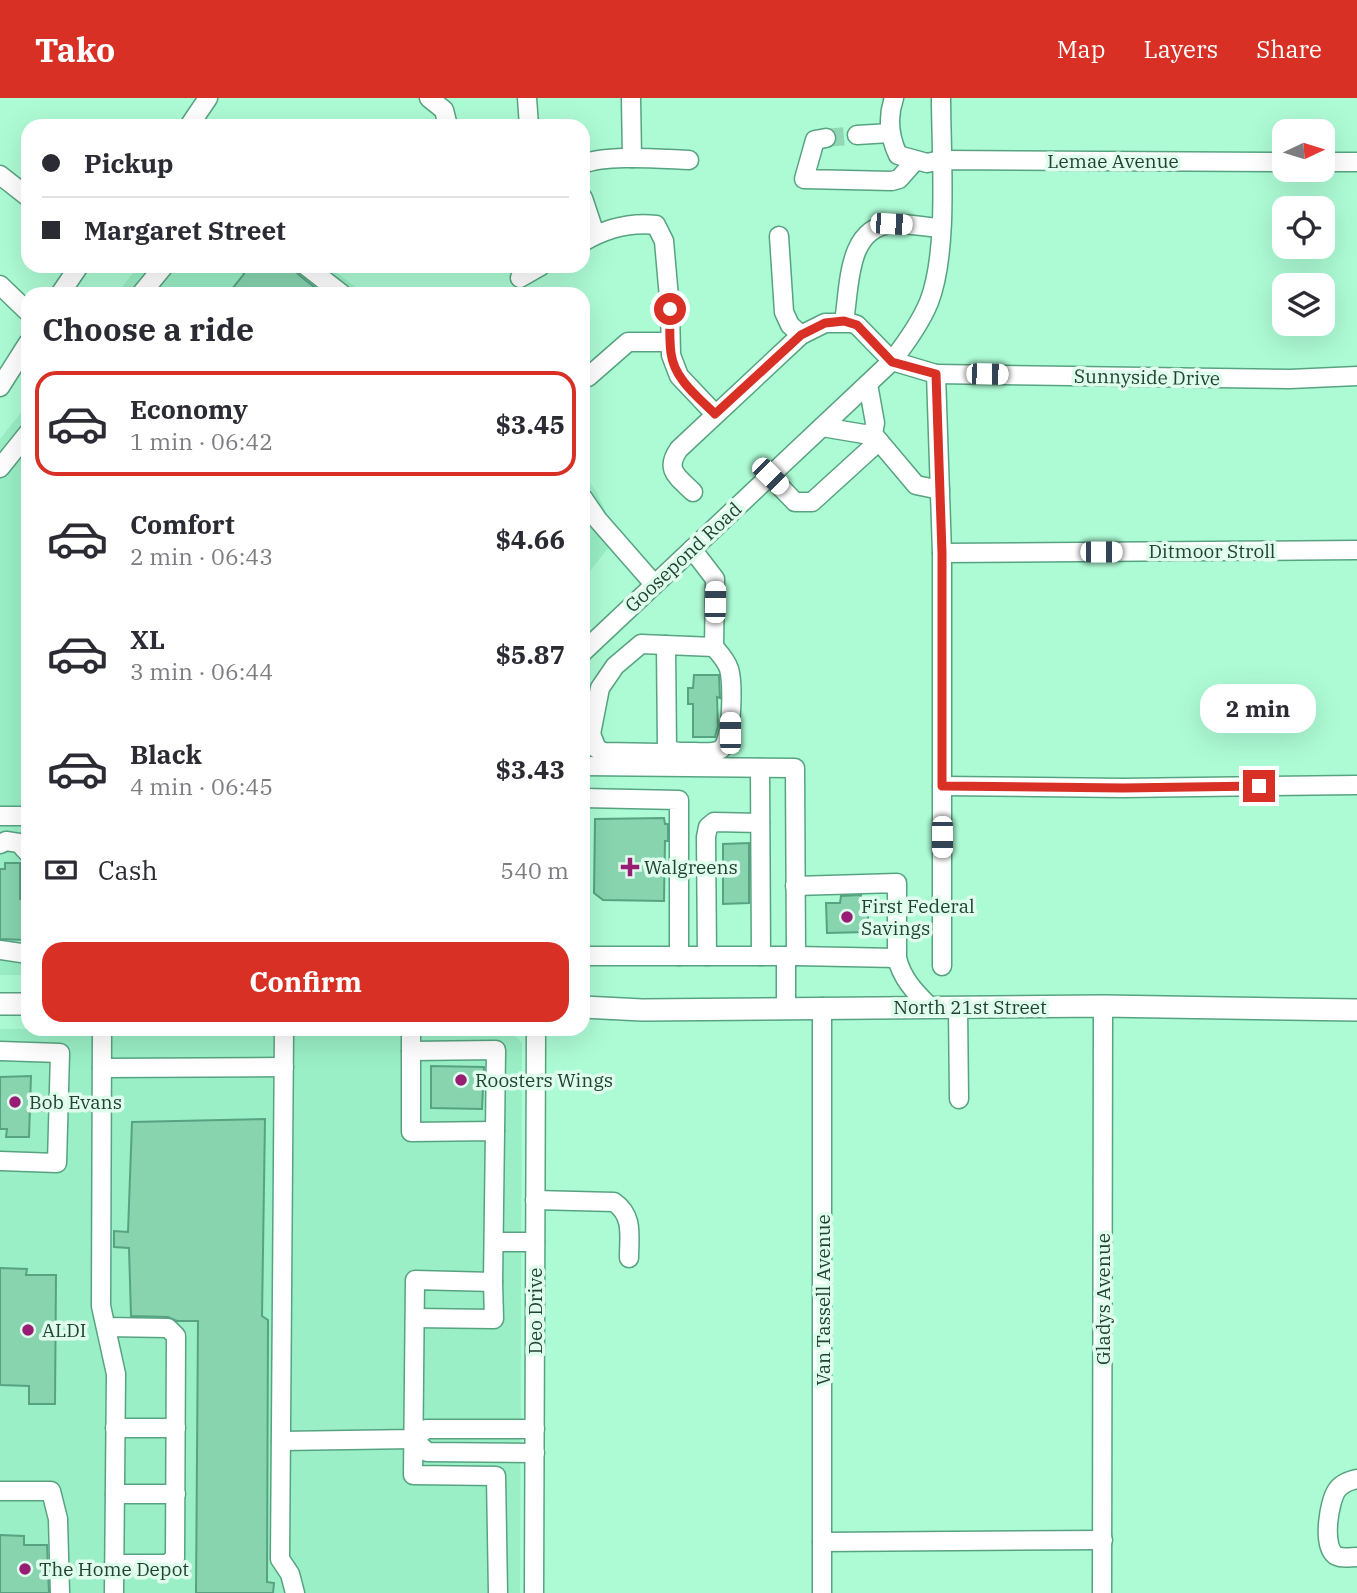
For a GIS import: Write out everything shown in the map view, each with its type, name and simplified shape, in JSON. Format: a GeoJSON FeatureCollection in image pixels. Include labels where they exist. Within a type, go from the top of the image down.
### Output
{"type":"FeatureCollection","features":[{"type":"Feature","properties":{"kind":"main road"},"geometry":{"type":"LineString","coordinates":[[0,1004],[21,1004]]}},
{"type":"Feature","properties":{"kind":"main road","name":"North 21st Street"},"geometry":{"type":"LineString","coordinates":[[590,1007],[642,1010],[1103,1006],[1357,1010]]}},
{"type":"Feature","properties":{"kind":"street"},"geometry":{"type":"LineString","coordinates":[[194,119],[208,98]]}},
{"type":"Feature","properties":{"kind":"street"},"geometry":{"type":"LineString","coordinates":[[429,98],[444,110],[446,119]]}},
{"type":"Feature","properties":{"kind":"street"},"geometry":{"type":"LineString","coordinates":[[527,98],[528,119]]}},
{"type":"Feature","properties":{"kind":"street"},"geometry":{"type":"LineString","coordinates":[[631,98],[632,158]]}},
{"type":"Feature","properties":{"kind":"street"},"geometry":{"type":"LineString","coordinates":[[826,138],[815,140],[804,179],[899,179],[915,161],[898,155],[890,133],[894,98]]}},
{"type":"Feature","properties":{"kind":"street","name":"Goosepond Road"},"geometry":{"type":"LineString","coordinates":[[590,645],[892,362],[916,330],[930,300],[937,268],[941,98]]}},
{"type":"Feature","properties":{"kind":"street"},"geometry":{"type":"LineString","coordinates":[[857,135],[890,133]]}},
{"type":"Feature","properties":{"kind":"street"},"geometry":{"type":"LineString","coordinates":[[590,161],[632,158],[689,160]]}},
{"type":"Feature","properties":{"kind":"street","name":"Lemae Avenue"},"geometry":{"type":"LineString","coordinates":[[915,161],[1272,162]]}},
{"type":"Feature","properties":{"kind":"street"},"geometry":{"type":"LineString","coordinates":[[1335,162],[1357,162]]}},
{"type":"Feature","properties":{"kind":"street"},"geometry":{"type":"LineString","coordinates":[[0,175],[21,192]]}},
{"type":"Feature","properties":{"kind":"street"},"geometry":{"type":"LineString","coordinates":[[590,238],[626,225],[644,223],[656,225],[662,233],[670,309],[671,355],[679,376],[715,414]]}},
{"type":"Feature","properties":{"kind":"street"},"geometry":{"type":"LineString","coordinates":[[844,321],[854,256],[865,236],[874,228],[891,224],[940,228]]}},
{"type":"Feature","properties":{"kind":"street"},"geometry":{"type":"LineString","coordinates":[[779,236],[784,312],[790,325],[801,335]]}},
{"type":"Feature","properties":{"kind":"street"},"geometry":{"type":"LineString","coordinates":[[147,287],[158,273]]}},
{"type":"Feature","properties":{"kind":"street"},"geometry":{"type":"LineString","coordinates":[[315,273],[333,287]]}},
{"type":"Feature","properties":{"kind":"street"},"geometry":{"type":"LineString","coordinates":[[520,278],[529,273]]}},
{"type":"Feature","properties":{"kind":"street"},"geometry":{"type":"LineString","coordinates":[[0,285],[21,305]]}},
{"type":"Feature","properties":{"kind":"street"},"geometry":{"type":"LineString","coordinates":[[693,492],[673,472],[672,458],[715,414],[801,335],[825,323],[844,321],[857,325],[892,362]]}},
{"type":"Feature","properties":{"kind":"street"},"geometry":{"type":"LineString","coordinates":[[590,375],[628,342],[670,342]]}},
{"type":"Feature","properties":{"kind":"street"},"geometry":{"type":"LineString","coordinates":[[0,387],[21,354]]}},
{"type":"Feature","properties":{"kind":"street","name":"Sunnyside Drive"},"geometry":{"type":"LineString","coordinates":[[892,362],[936,374],[1277,379],[1357,376]]}},
{"type":"Feature","properties":{"kind":"street"},"geometry":{"type":"LineString","coordinates":[[936,374],[942,553],[942,966]]}},
{"type":"Feature","properties":{"kind":"street"},"geometry":{"type":"LineString","coordinates":[[770,476],[795,502],[812,502],[876,438],[868,384]]}},
{"type":"Feature","properties":{"kind":"street"},"geometry":{"type":"LineString","coordinates":[[822,427],[876,438],[916,485],[940,490]]}},
{"type":"Feature","properties":{"kind":"street"},"geometry":{"type":"LineString","coordinates":[[0,468],[21,442]]}},
{"type":"Feature","properties":{"kind":"street"},"geometry":{"type":"LineString","coordinates":[[590,509],[654,584]]}},
{"type":"Feature","properties":{"kind":"street"},"geometry":{"type":"LineString","coordinates":[[590,738],[597,749],[604,752],[660,752],[667,749],[674,752],[711,752],[720,750],[726,744],[730,733],[730,672],[725,659],[714,647],[715,579],[692,549]]}},
{"type":"Feature","properties":{"kind":"street","name":"Ditmoor Stroll"},"geometry":{"type":"LineString","coordinates":[[942,553],[1357,550]]}},
{"type":"Feature","properties":{"kind":"street"},"geometry":{"type":"LineString","coordinates":[[590,723],[600,688],[615,666],[641,644],[714,647]]}},
{"type":"Feature","properties":{"kind":"street"},"geometry":{"type":"LineString","coordinates":[[666,645],[667,749]]}},
{"type":"Feature","properties":{"kind":"street"},"geometry":{"type":"LineString","coordinates":[[590,766],[795,768],[795,886],[786,1008]]}},
{"type":"Feature","properties":{"kind":"street"},"geometry":{"type":"LineString","coordinates":[[760,768],[761,956]]}},
{"type":"Feature","properties":{"kind":"street"},"geometry":{"type":"LineString","coordinates":[[942,786],[1123,788],[1357,785]]}},
{"type":"Feature","properties":{"kind":"street"},"geometry":{"type":"LineString","coordinates":[[590,798],[679,800],[679,956]]}},
{"type":"Feature","properties":{"kind":"street"},"geometry":{"type":"LineString","coordinates":[[0,816],[21,816]]}},
{"type":"Feature","properties":{"kind":"street"},"geometry":{"type":"LineString","coordinates":[[707,956],[708,827],[714,822],[760,823]]}},
{"type":"Feature","properties":{"kind":"street"},"geometry":{"type":"LineString","coordinates":[[3,843],[21,838]]}},
{"type":"Feature","properties":{"kind":"street"},"geometry":{"type":"LineString","coordinates":[[3,843],[21,845]]}},
{"type":"Feature","properties":{"kind":"street"},"geometry":{"type":"LineString","coordinates":[[795,886],[897,883],[897,958],[900,970],[908,984],[930,1007]]}},
{"type":"Feature","properties":{"kind":"street"},"geometry":{"type":"LineString","coordinates":[[0,950],[21,954]]}},
{"type":"Feature","properties":{"kind":"street"},"geometry":{"type":"LineString","coordinates":[[590,956],[897,958]]}},
{"type":"Feature","properties":{"kind":"street","name":"Gladys Avenue"},"geometry":{"type":"LineString","coordinates":[[1102,1593],[1103,1006]]}},
{"type":"Feature","properties":{"kind":"street","name":"Van Tassell Avenue"},"geometry":{"type":"LineString","coordinates":[[822,1007],[822,1593]]}},
{"type":"Feature","properties":{"kind":"street"},"geometry":{"type":"LineString","coordinates":[[958,1007],[959,1099]]}},
{"type":"Feature","properties":{"kind":"street"},"geometry":{"type":"LineString","coordinates":[[102,1036],[101,1306],[116,1374],[114,1593]]}},
{"type":"Feature","properties":{"kind":"street"},"geometry":{"type":"LineString","coordinates":[[284,1036],[280,1559],[290,1574],[295,1593]]}},
{"type":"Feature","properties":{"kind":"street"},"geometry":{"type":"LineString","coordinates":[[411,1036],[411,1132],[495,1131]]}},
{"type":"Feature","properties":{"kind":"street","name":"Deo Drive"},"geometry":{"type":"LineString","coordinates":[[534,1593],[536,1036]]}},
{"type":"Feature","properties":{"kind":"street"},"geometry":{"type":"LineString","coordinates":[[411,1051],[496,1050],[494,1319],[415,1318]]}},
{"type":"Feature","properties":{"kind":"street"},"geometry":{"type":"LineString","coordinates":[[0,1051],[60,1053],[57,1163],[0,1161]]}},
{"type":"Feature","properties":{"kind":"street"},"geometry":{"type":"LineString","coordinates":[[102,1068],[284,1067]]}},
{"type":"Feature","properties":{"kind":"street"},"geometry":{"type":"LineString","coordinates":[[535,1200],[614,1202],[624,1209],[629,1222],[629,1258]]}},
{"type":"Feature","properties":{"kind":"street"},"geometry":{"type":"LineString","coordinates":[[494,1242],[535,1242]]}},
{"type":"Feature","properties":{"kind":"street"},"geometry":{"type":"LineString","coordinates":[[493,1282],[415,1280],[413,1475],[496,1476],[498,1593]]}},
{"type":"Feature","properties":{"kind":"street"},"geometry":{"type":"LineString","coordinates":[[106,1327],[167,1328],[176,1336],[175,1558],[167,1564],[115,1564]]}},
{"type":"Feature","properties":{"kind":"street"},"geometry":{"type":"LineString","coordinates":[[115,1428],[176,1428]]}},
{"type":"Feature","properties":{"kind":"street"},"geometry":{"type":"LineString","coordinates":[[281,1441],[414,1439],[426,1429],[535,1429]]}},
{"type":"Feature","properties":{"kind":"street"},"geometry":{"type":"LineString","coordinates":[[414,1439],[427,1452],[534,1453]]}},
{"type":"Feature","properties":{"kind":"street"},"geometry":{"type":"LineString","coordinates":[[1357,1479],[1345,1483],[1336,1492],[1328,1518],[1330,1549],[1343,1558],[1357,1557]]}},
{"type":"Feature","properties":{"kind":"street"},"geometry":{"type":"LineString","coordinates":[[0,1491],[51,1491],[58,1519],[60,1593]]}},
{"type":"Feature","properties":{"kind":"street"},"geometry":{"type":"LineString","coordinates":[[115,1494],[176,1494]]}},
{"type":"Feature","properties":{"kind":"street"},"geometry":{"type":"LineString","coordinates":[[822,1542],[1103,1540]]}},
{"type":"Feature","properties":{"kind":"shaded area"},"geometry":{"type":"Polygon","coordinates":[[[133,273],[337,273],[356,287],[122,287],[133,273]]]}},
{"type":"Feature","properties":{"kind":"shaded area"},"geometry":{"type":"Polygon","coordinates":[[[21,413],[21,975],[0,975],[0,439],[21,413]]]}},
{"type":"Feature","properties":{"kind":"shaded area"},"geometry":{"type":"Polygon","coordinates":[[[590,483],[608,517],[620,533],[590,571],[590,483]]]}},
{"type":"Feature","properties":{"kind":"shaded area"},"geometry":{"type":"Polygon","coordinates":[[[0,1029],[21,1029],[21,1036],[515,1036],[522,1043],[520,1593],[0,1593],[0,1029]]]}},
{"type":"Feature","properties":{"kind":"building"},"geometry":{"type":"Polygon","coordinates":[[[297,273],[314,287],[234,287],[244,274],[297,273]]]}},
{"type":"Feature","properties":{"kind":"building"},"geometry":{"type":"Polygon","coordinates":[[[694,675],[719,675],[720,698],[717,697],[718,726],[715,737],[693,737],[693,704],[688,704],[688,688],[693,688],[694,675]]]}},
{"type":"Feature","properties":{"kind":"building","name":"Walgreens"},"geometry":{"type":"Polygon","coordinates":[[[664,818],[665,824],[668,824],[668,841],[665,841],[664,901],[603,900],[594,893],[595,819],[664,818]]]}},
{"type":"Feature","properties":{"kind":"building"},"geometry":{"type":"Polygon","coordinates":[[[749,843],[749,903],[723,904],[723,844],[749,843]]]}},
{"type":"Feature","properties":{"kind":"building"},"geometry":{"type":"Polygon","coordinates":[[[5,863],[20,863],[21,940],[0,939],[0,869],[5,869],[5,863]]]}},
{"type":"Feature","properties":{"kind":"building","name":"First Federal Savings"},"geometry":{"type":"Polygon","coordinates":[[[861,895],[861,902],[868,903],[868,932],[827,933],[826,903],[840,903],[841,896],[861,895]]]}},
{"type":"Feature","properties":{"kind":"building","name":"Roosters Wings"},"geometry":{"type":"Polygon","coordinates":[[[431,1066],[484,1067],[482,1109],[431,1108],[431,1066]]]}},
{"type":"Feature","properties":{"kind":"building","name":"Bob Evans"},"geometry":{"type":"Polygon","coordinates":[[[31,1076],[29,1137],[6,1137],[7,1129],[0,1129],[0,1077],[31,1076]]]}},
{"type":"Feature","properties":{"kind":"building"},"geometry":{"type":"Polygon","coordinates":[[[265,1119],[262,1316],[268,1320],[267,1582],[274,1583],[273,1593],[196,1593],[198,1321],[131,1316],[129,1248],[114,1247],[114,1231],[128,1232],[132,1122],[265,1119]]]}},
{"type":"Feature","properties":{"kind":"building","name":"ALDI"},"geometry":{"type":"Polygon","coordinates":[[[0,1268],[27,1269],[26,1275],[56,1275],[55,1404],[29,1404],[29,1386],[0,1385],[0,1268]]]}},
{"type":"Feature","properties":{"kind":"building","name":"The Home Depot"},"geometry":{"type":"Polygon","coordinates":[[[0,1535],[24,1536],[24,1545],[47,1545],[49,1593],[0,1593],[0,1535]]]}},
{"type":"Feature","properties":{"kind":"tunnel"},"geometry":{"type":"LineString","coordinates":[[826,138],[857,135]]}},
{"type":"Feature","properties":{"kind":"place","name":"Walgreens"},"geometry":{"type":"Point","coordinates":[630,867]}},
{"type":"Feature","properties":{"kind":"place","name":"First Federal Savings"},"geometry":{"type":"Point","coordinates":[847,917]}},
{"type":"Feature","properties":{"kind":"place","name":"Roosters Wings"},"geometry":{"type":"Point","coordinates":[461,1080]}},
{"type":"Feature","properties":{"kind":"place","name":"Bob Evans"},"geometry":{"type":"Point","coordinates":[15,1102]}},
{"type":"Feature","properties":{"kind":"place","name":"ALDI"},"geometry":{"type":"Point","coordinates":[28,1330]}},
{"type":"Feature","properties":{"kind":"place","name":"The Home Depot"},"geometry":{"type":"Point","coordinates":[25,1569]}},
{"type":"Feature","properties":{"kind":"route"},"geometry":{"type":"LineString","coordinates":[[670,309],[671,355],[674,365],[689,389],[715,414],[801,335],[825,323],[844,321],[857,325],[892,362],[936,374],[942,553],[942,786],[1259,786]]}}]}
